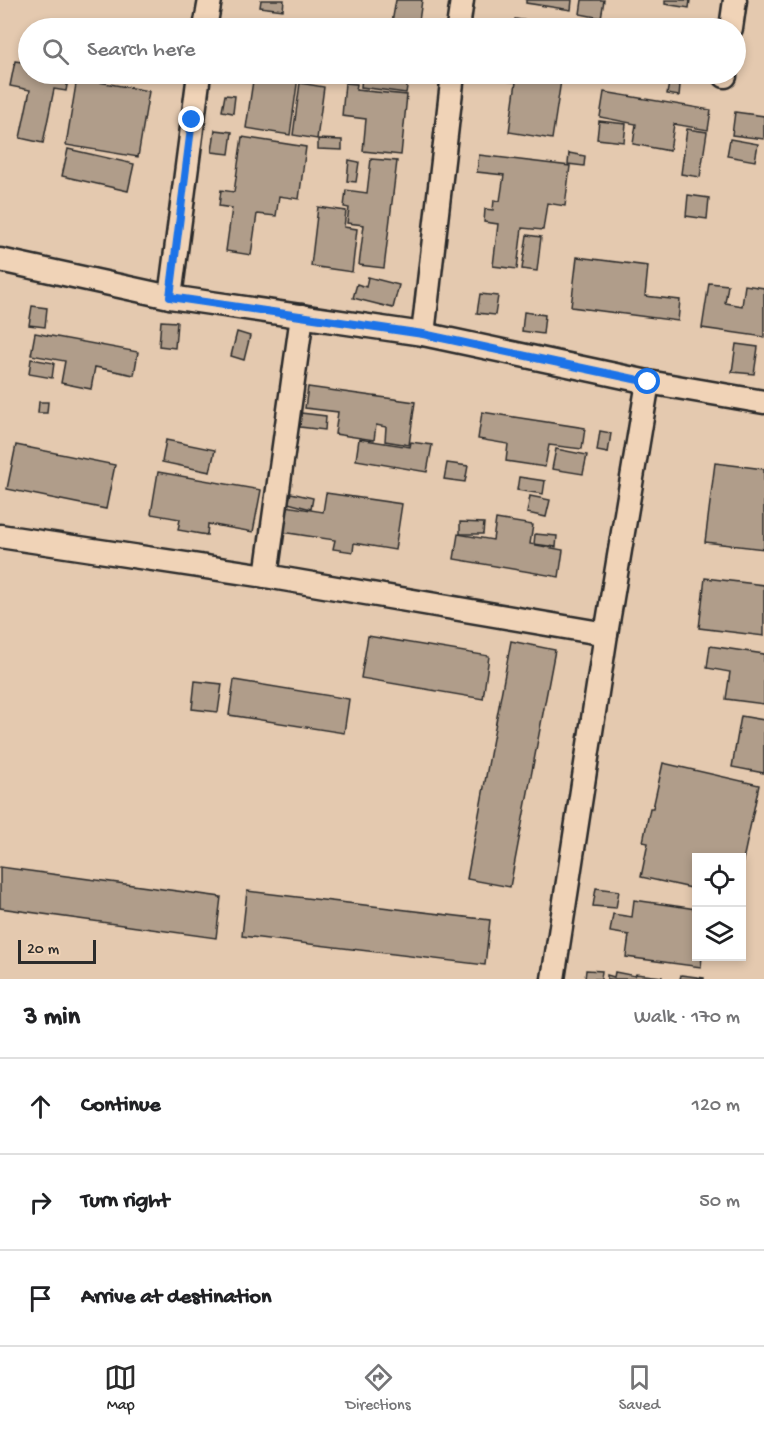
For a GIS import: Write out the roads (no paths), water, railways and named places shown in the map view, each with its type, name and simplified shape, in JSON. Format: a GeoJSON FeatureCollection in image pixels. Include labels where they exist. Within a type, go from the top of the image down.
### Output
{"type":"FeatureCollection","features":[{"type":"Feature","properties":{"kind":"street"},"geometry":{"type":"LineString","coordinates":[[207,18],[210,0]]}},
{"type":"Feature","properties":{"kind":"street"},"geometry":{"type":"LineString","coordinates":[[459,18],[462,0]]}},
{"type":"Feature","properties":{"kind":"street"},"geometry":{"type":"LineString","coordinates":[[732,18],[735,0]]}},
{"type":"Feature","properties":{"kind":"street"},"geometry":{"type":"LineString","coordinates":[[170,297],[198,84]]}},
{"type":"Feature","properties":{"kind":"street"},"geometry":{"type":"LineString","coordinates":[[423,334],[452,84]]}},
{"type":"Feature","properties":{"kind":"street"},"geometry":{"type":"LineString","coordinates":[[0,260],[170,297],[423,334],[648,382],[764,402]]}},
{"type":"Feature","properties":{"kind":"street"},"geometry":{"type":"LineString","coordinates":[[266,576],[302,316]]}},
{"type":"Feature","properties":{"kind":"street"},"geometry":{"type":"LineString","coordinates":[[553,979],[606,634],[648,382]]}},
{"type":"Feature","properties":{"kind":"street"},"geometry":{"type":"LineString","coordinates":[[0,536],[266,576],[606,634]]}}]}
